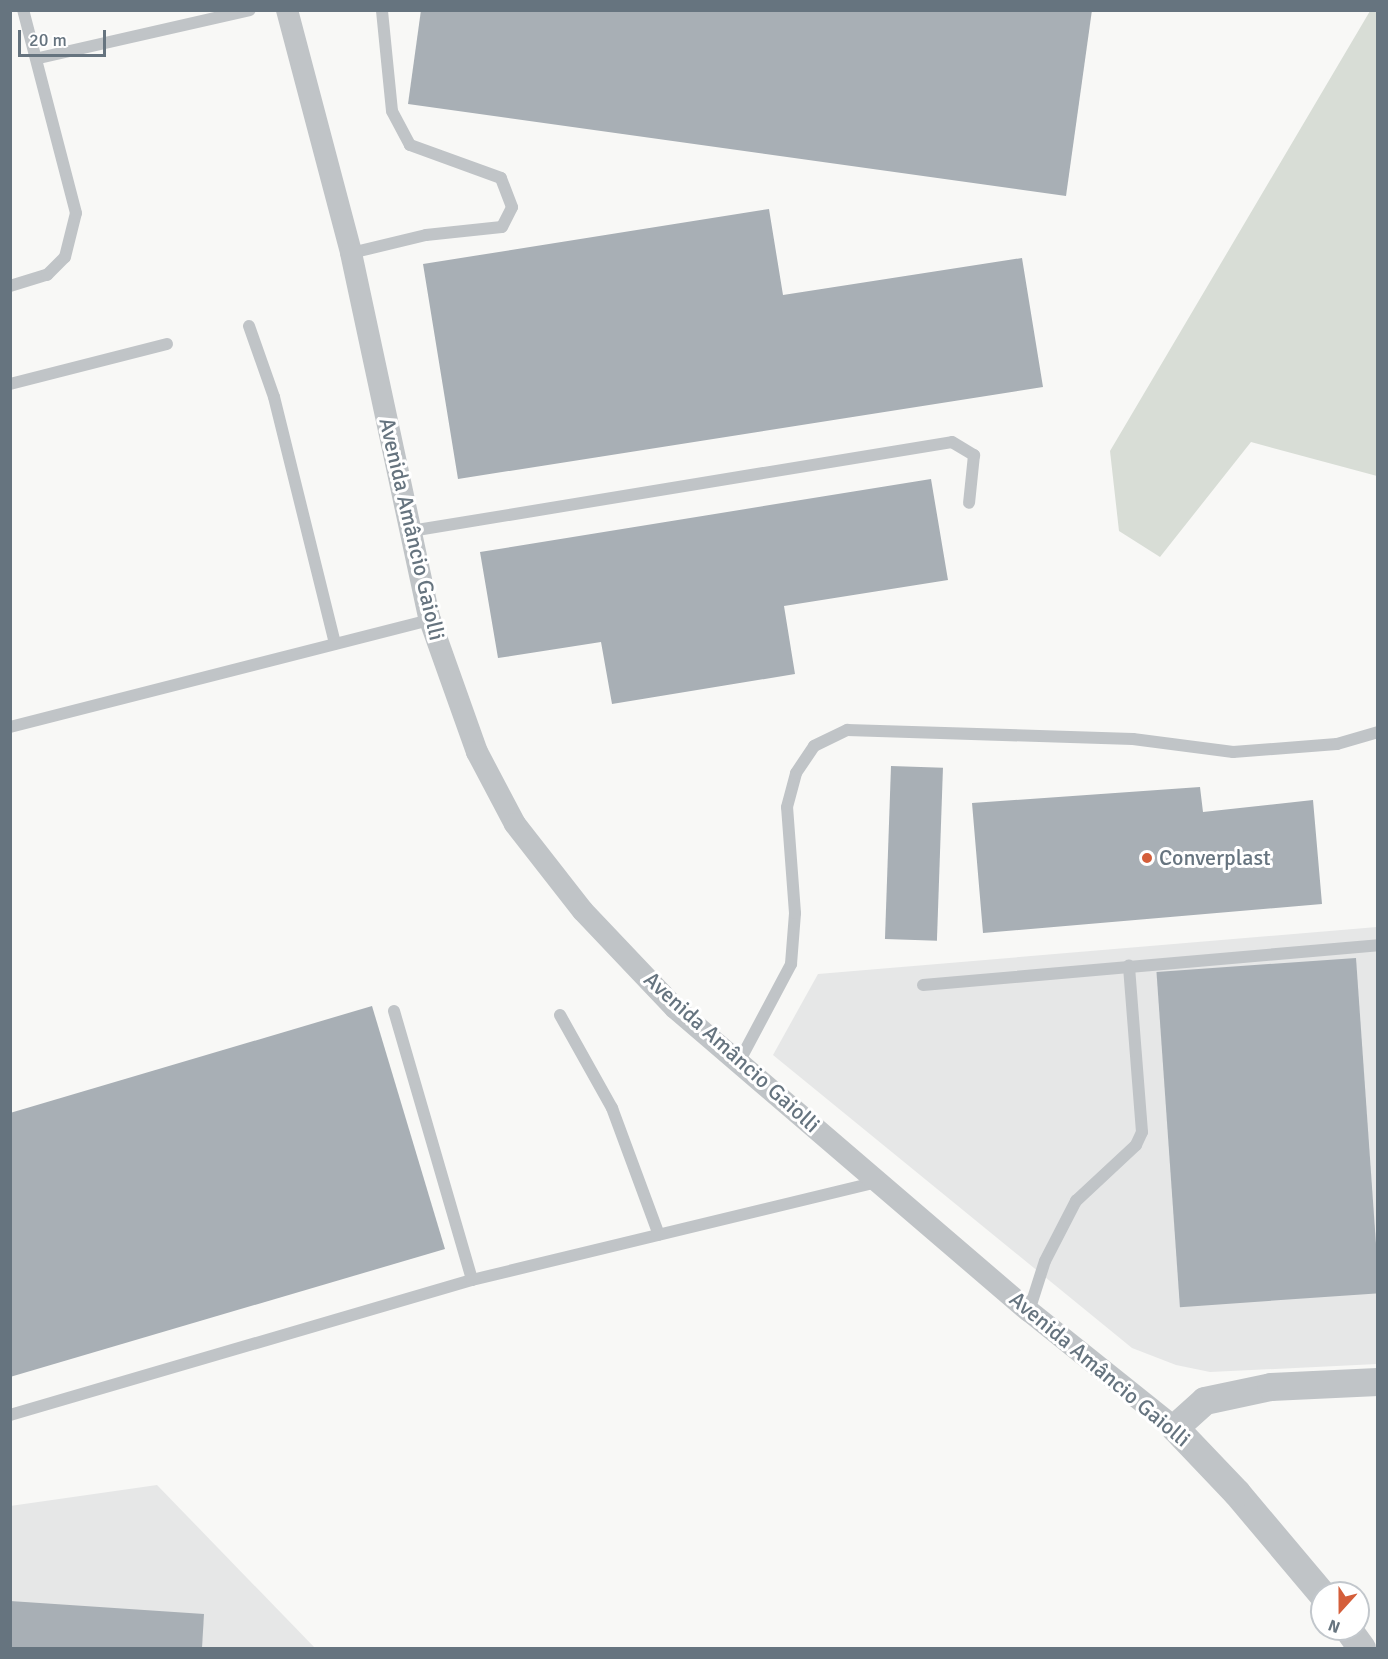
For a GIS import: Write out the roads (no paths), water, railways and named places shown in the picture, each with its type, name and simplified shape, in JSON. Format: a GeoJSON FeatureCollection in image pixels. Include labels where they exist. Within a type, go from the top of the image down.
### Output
{"type":"FeatureCollection","features":[{"type":"Feature","properties":{"kind":"street","name":"Avenida Amâncio Gaiolli"},"geometry":{"type":"LineString","coordinates":[[287,10],[351,253],[430,620],[477,752],[515,824],[591,919],[675,1008],[1029,1311],[1175,1428],[1237,1493],[1311,1581]]}},
{"type":"Feature","properties":{"kind":"street"},"geometry":{"type":"LineString","coordinates":[[1175,1428],[1205,1401],[1271,1387],[1377,1382]]}},
{"type":"Feature","properties":{"kind":"lane"},"geometry":{"type":"LineString","coordinates":[[10,286],[46,275],[65,257],[76,213],[39,58],[23,10]]}},
{"type":"Feature","properties":{"kind":"lane"},"geometry":{"type":"LineString","coordinates":[[39,58],[250,10]]}},
{"type":"Feature","properties":{"kind":"lane"},"geometry":{"type":"LineString","coordinates":[[351,253],[426,235],[502,226],[512,207],[501,178],[410,145],[392,111],[382,10]]}},
{"type":"Feature","properties":{"kind":"lane"},"geometry":{"type":"LineString","coordinates":[[249,326],[274,397],[335,644]]}},
{"type":"Feature","properties":{"kind":"lane"},"geometry":{"type":"LineString","coordinates":[[10,384],[167,344]]}},
{"type":"Feature","properties":{"kind":"lane"},"geometry":{"type":"LineString","coordinates":[[411,531],[952,442],[974,455],[969,502]]}},
{"type":"Feature","properties":{"kind":"lane"},"geometry":{"type":"LineString","coordinates":[[10,727],[430,620]]}},
{"type":"Feature","properties":{"kind":"lane"},"geometry":{"type":"LineString","coordinates":[[739,1062],[775,1001],[791,964],[795,913],[787,807],[796,773],[814,746],[847,730],[1133,739],[1233,752],[1337,744],[1377,732]]}},
{"type":"Feature","properties":{"kind":"lane"},"geometry":{"type":"LineString","coordinates":[[922,985],[1377,945]]}},
{"type":"Feature","properties":{"kind":"lane"},"geometry":{"type":"LineString","coordinates":[[1029,1311],[1045,1261],[1076,1201],[1136,1144],[1142,1132],[1129,966]]}},
{"type":"Feature","properties":{"kind":"lane"},"geometry":{"type":"LineString","coordinates":[[394,1011],[472,1280]]}},
{"type":"Feature","properties":{"kind":"lane"},"geometry":{"type":"LineString","coordinates":[[560,1016],[612,1108],[659,1235]]}},
{"type":"Feature","properties":{"kind":"lane"},"geometry":{"type":"LineString","coordinates":[[10,1415],[472,1280],[878,1182]]}},
{"type":"Feature","properties":{"kind":"place","name":"Converplast"},"geometry":{"type":"Point","coordinates":[1147,858]}}]}
